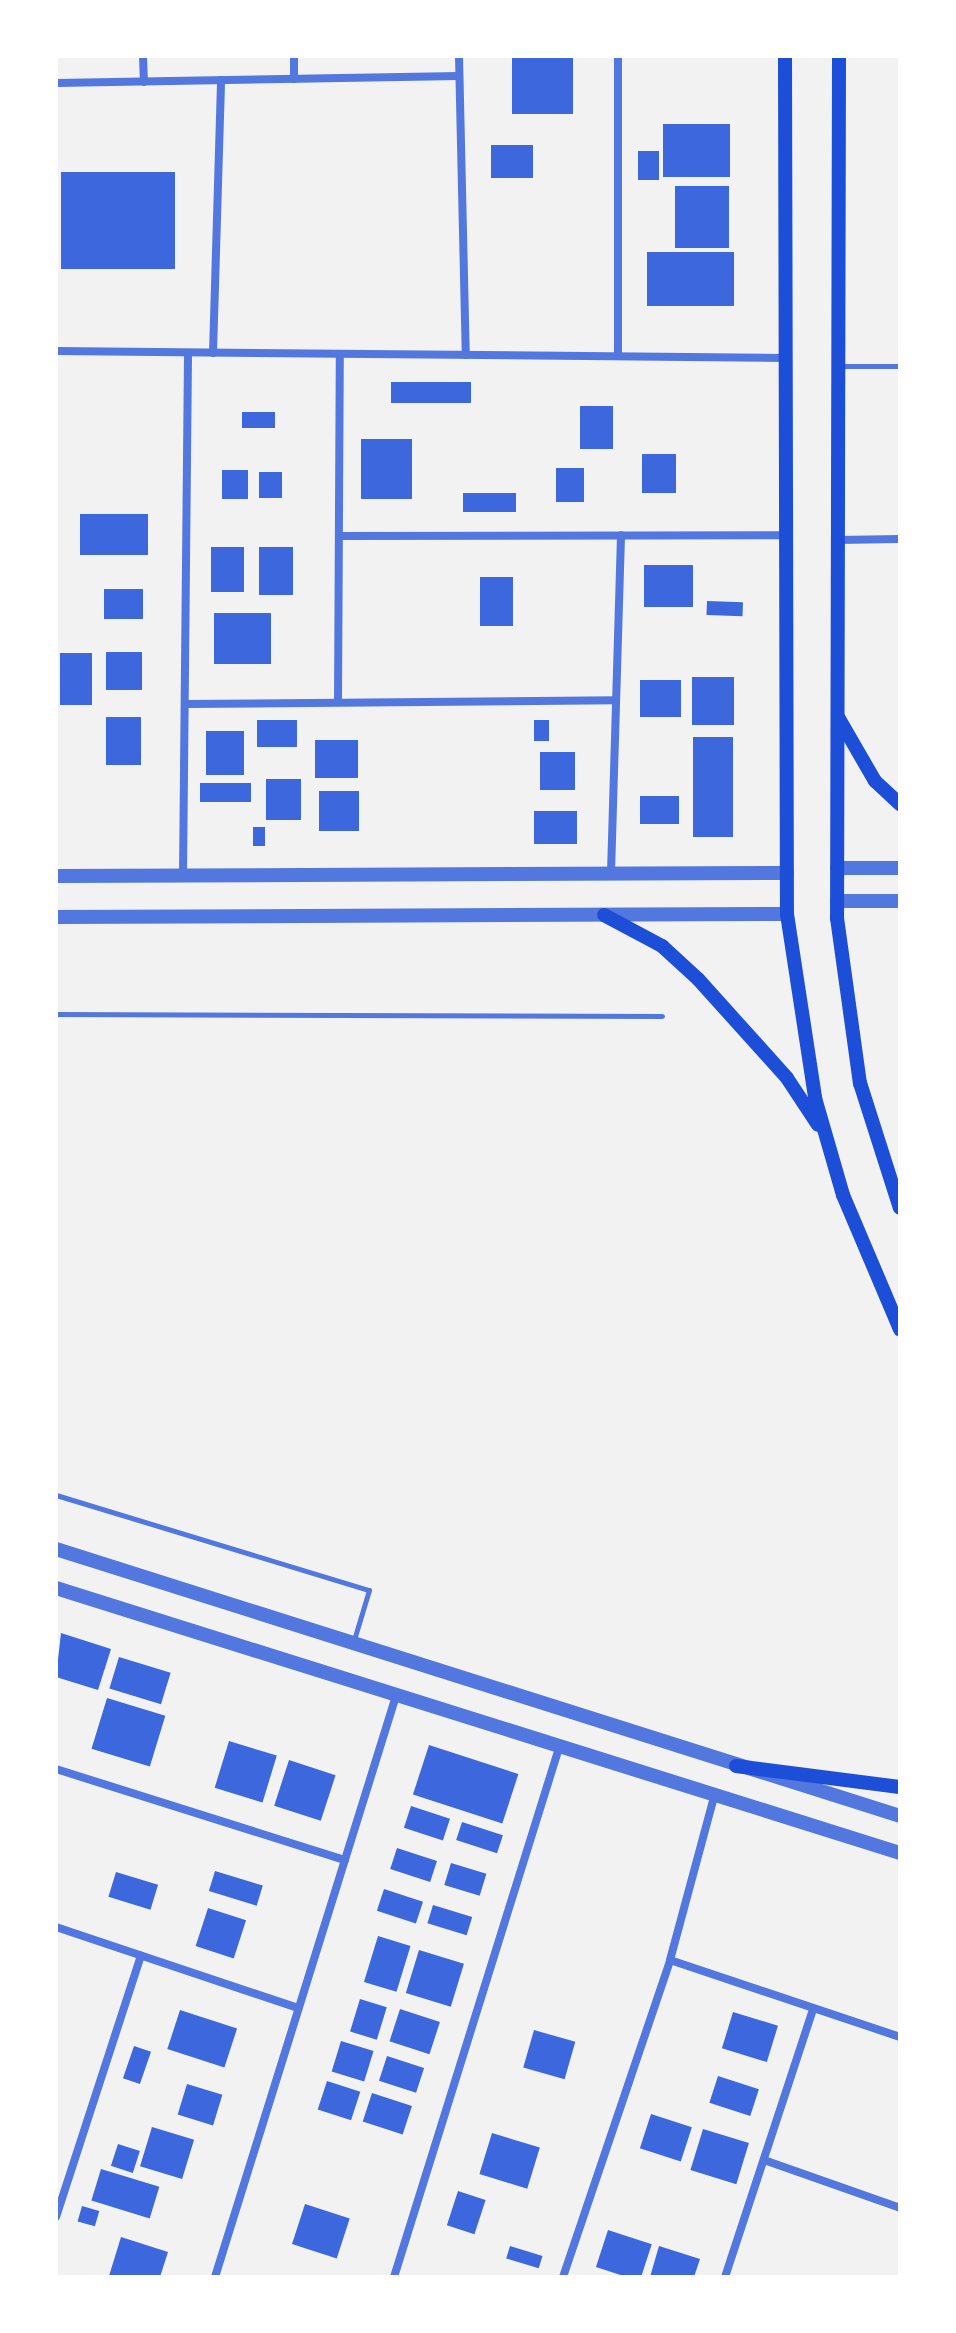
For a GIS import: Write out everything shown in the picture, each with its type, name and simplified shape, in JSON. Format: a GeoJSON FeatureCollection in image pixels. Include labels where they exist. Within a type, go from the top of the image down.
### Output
{"type":"FeatureCollection","features":[{"type":"Feature","properties":{"kind":"main road"},"geometry":{"type":"LineString","coordinates":[[785,56],[787,914],[797,1011],[826,1138],[900,1329]]}},
{"type":"Feature","properties":{"kind":"main road"},"geometry":{"type":"LineString","coordinates":[[839,56],[837,901],[860,1083],[900,1208]]}},
{"type":"Feature","properties":{"kind":"main road"},"geometry":{"type":"LineString","coordinates":[[837,716],[875,781],[900,804]]}},
{"type":"Feature","properties":{"kind":"main road"},"geometry":{"type":"LineString","coordinates":[[604,915],[662,946],[698,979],[787,1078],[826,1138]]}},
{"type":"Feature","properties":{"kind":"main road"},"geometry":{"type":"LineString","coordinates":[[736,1766],[900,1787]]}},
{"type":"Feature","properties":{"kind":"street"},"geometry":{"type":"LineString","coordinates":[[143,56],[144,82]]}},
{"type":"Feature","properties":{"kind":"street"},"geometry":{"type":"LineString","coordinates":[[294,56],[294,79]]}},
{"type":"Feature","properties":{"kind":"street"},"geometry":{"type":"LineString","coordinates":[[459,56],[466,355]]}},
{"type":"Feature","properties":{"kind":"street"},"geometry":{"type":"LineString","coordinates":[[618,56],[618,356]]}},
{"type":"Feature","properties":{"kind":"street"},"geometry":{"type":"LineString","coordinates":[[56,83],[459,76]]}},
{"type":"Feature","properties":{"kind":"street"},"geometry":{"type":"LineString","coordinates":[[213,353],[221,80]]}},
{"type":"Feature","properties":{"kind":"street"},"geometry":{"type":"LineString","coordinates":[[56,351],[786,358]]}},
{"type":"Feature","properties":{"kind":"street"},"geometry":{"type":"LineString","coordinates":[[183,876],[188,353]]}},
{"type":"Feature","properties":{"kind":"street"},"geometry":{"type":"LineString","coordinates":[[338,702],[340,354]]}},
{"type":"Feature","properties":{"kind":"street"},"geometry":{"type":"LineString","coordinates":[[611,873],[621,535]]}},
{"type":"Feature","properties":{"kind":"street"},"geometry":{"type":"LineString","coordinates":[[340,536],[787,535]]}},
{"type":"Feature","properties":{"kind":"street"},"geometry":{"type":"LineString","coordinates":[[838,540],[900,539]]}},
{"type":"Feature","properties":{"kind":"street"},"geometry":{"type":"LineString","coordinates":[[185,704],[616,700]]}},
{"type":"Feature","properties":{"kind":"street"},"geometry":{"type":"LineString","coordinates":[[837,868],[900,868]]}},
{"type":"Feature","properties":{"kind":"street"},"geometry":{"type":"LineString","coordinates":[[56,876],[787,873]]}},
{"type":"Feature","properties":{"kind":"street"},"geometry":{"type":"LineString","coordinates":[[837,901],[900,901]]}},
{"type":"Feature","properties":{"kind":"street"},"geometry":{"type":"LineString","coordinates":[[56,917],[787,914]]}},
{"type":"Feature","properties":{"kind":"street"},"geometry":{"type":"LineString","coordinates":[[56,1549],[900,1816]]}},
{"type":"Feature","properties":{"kind":"street"},"geometry":{"type":"LineString","coordinates":[[56,1588],[900,1853]]}},
{"type":"Feature","properties":{"kind":"street"},"geometry":{"type":"LineString","coordinates":[[215,2277],[396,1696]]}},
{"type":"Feature","properties":{"kind":"street"},"geometry":{"type":"LineString","coordinates":[[394,2277],[559,1748]]}},
{"type":"Feature","properties":{"kind":"street"},"geometry":{"type":"LineString","coordinates":[[56,1769],[345,1860]]}},
{"type":"Feature","properties":{"kind":"street"},"geometry":{"type":"LineString","coordinates":[[563,2277],[670,1960],[714,1797]]}},
{"type":"Feature","properties":{"kind":"street"},"geometry":{"type":"LineString","coordinates":[[56,1927],[298,2008]]}},
{"type":"Feature","properties":{"kind":"street"},"geometry":{"type":"LineString","coordinates":[[56,2217],[141,1955]]}},
{"type":"Feature","properties":{"kind":"street"},"geometry":{"type":"LineString","coordinates":[[670,1960],[812,2012],[900,2037]]}},
{"type":"Feature","properties":{"kind":"street"},"geometry":{"type":"LineString","coordinates":[[725,2277],[812,2012]]}},
{"type":"Feature","properties":{"kind":"street"},"geometry":{"type":"LineString","coordinates":[[764,2160],[900,2208]]}},
{"type":"Feature","properties":{"kind":"lane"},"geometry":{"type":"LineString","coordinates":[[838,366],[900,366]]}},
{"type":"Feature","properties":{"kind":"lane"},"geometry":{"type":"LineString","coordinates":[[56,1014],[662,1016]]}},
{"type":"Feature","properties":{"kind":"lane"},"geometry":{"type":"LineString","coordinates":[[56,1495],[369,1590],[353,1644]]}},
{"type":"Feature","properties":{"kind":"building"},"geometry":{"type":"Polygon","coordinates":[[[512,56],[573,56],[573,114],[512,114],[512,56]]]}},
{"type":"Feature","properties":{"kind":"building"},"geometry":{"type":"Polygon","coordinates":[[[663,124],[730,124],[730,177],[663,177],[663,124]]]}},
{"type":"Feature","properties":{"kind":"building"},"geometry":{"type":"Polygon","coordinates":[[[491,145],[533,145],[533,178],[491,178],[491,145]]]}},
{"type":"Feature","properties":{"kind":"building"},"geometry":{"type":"Polygon","coordinates":[[[638,151],[659,151],[659,180],[638,180],[638,151]]]}},
{"type":"Feature","properties":{"kind":"building"},"geometry":{"type":"Polygon","coordinates":[[[61,172],[175,172],[175,269],[61,269],[61,172]]]}},
{"type":"Feature","properties":{"kind":"building"},"geometry":{"type":"Polygon","coordinates":[[[675,186],[729,186],[729,248],[675,248],[675,186]]]}},
{"type":"Feature","properties":{"kind":"building"},"geometry":{"type":"Polygon","coordinates":[[[647,252],[734,252],[734,306],[647,306],[647,252]]]}},
{"type":"Feature","properties":{"kind":"building"},"geometry":{"type":"Polygon","coordinates":[[[391,382],[471,382],[471,403],[391,403],[391,382]]]}},
{"type":"Feature","properties":{"kind":"building"},"geometry":{"type":"Polygon","coordinates":[[[580,406],[613,406],[613,449],[580,449],[580,406]]]}},
{"type":"Feature","properties":{"kind":"building"},"geometry":{"type":"Polygon","coordinates":[[[242,412],[275,412],[275,428],[242,428],[242,412]]]}},
{"type":"Feature","properties":{"kind":"building"},"geometry":{"type":"Polygon","coordinates":[[[361,439],[412,439],[412,499],[361,499],[361,439]]]}},
{"type":"Feature","properties":{"kind":"building"},"geometry":{"type":"Polygon","coordinates":[[[642,454],[676,454],[676,493],[642,493],[642,454]]]}},
{"type":"Feature","properties":{"kind":"building"},"geometry":{"type":"Polygon","coordinates":[[[556,468],[584,468],[584,502],[556,502],[556,468]]]}},
{"type":"Feature","properties":{"kind":"building"},"geometry":{"type":"Polygon","coordinates":[[[222,470],[248,470],[248,499],[222,499],[222,470]]]}},
{"type":"Feature","properties":{"kind":"building"},"geometry":{"type":"Polygon","coordinates":[[[259,472],[282,472],[282,498],[259,498],[259,472]]]}},
{"type":"Feature","properties":{"kind":"building"},"geometry":{"type":"Polygon","coordinates":[[[463,493],[516,493],[516,512],[463,512],[463,493]]]}},
{"type":"Feature","properties":{"kind":"building"},"geometry":{"type":"Polygon","coordinates":[[[80,514],[148,514],[148,555],[80,555],[80,514]]]}},
{"type":"Feature","properties":{"kind":"building"},"geometry":{"type":"Polygon","coordinates":[[[211,547],[244,547],[244,592],[211,592],[211,547]]]}},
{"type":"Feature","properties":{"kind":"building"},"geometry":{"type":"Polygon","coordinates":[[[259,547],[293,547],[293,595],[259,595],[259,547]]]}},
{"type":"Feature","properties":{"kind":"building"},"geometry":{"type":"Polygon","coordinates":[[[644,565],[693,565],[693,607],[644,607],[644,565]]]}},
{"type":"Feature","properties":{"kind":"building"},"geometry":{"type":"Polygon","coordinates":[[[480,577],[513,577],[513,626],[480,626],[480,577]]]}},
{"type":"Feature","properties":{"kind":"building"},"geometry":{"type":"Polygon","coordinates":[[[104,589],[143,589],[143,619],[104,619],[104,589]]]}},
{"type":"Feature","properties":{"kind":"building"},"geometry":{"type":"Polygon","coordinates":[[[707,601],[743,602],[742,616],[707,615],[707,601]]]}},
{"type":"Feature","properties":{"kind":"building"},"geometry":{"type":"Polygon","coordinates":[[[214,613],[271,613],[271,664],[214,664],[214,613]]]}},
{"type":"Feature","properties":{"kind":"building"},"geometry":{"type":"Polygon","coordinates":[[[106,652],[142,652],[142,690],[106,690],[106,652]]]}},
{"type":"Feature","properties":{"kind":"building"},"geometry":{"type":"Polygon","coordinates":[[[60,653],[92,653],[92,705],[60,705],[60,653]]]}},
{"type":"Feature","properties":{"kind":"building"},"geometry":{"type":"Polygon","coordinates":[[[692,677],[734,677],[734,725],[692,725],[692,677]]]}},
{"type":"Feature","properties":{"kind":"building"},"geometry":{"type":"Polygon","coordinates":[[[640,680],[681,680],[681,717],[640,717],[640,680]]]}},
{"type":"Feature","properties":{"kind":"building"},"geometry":{"type":"Polygon","coordinates":[[[106,717],[141,717],[141,765],[106,765],[106,717]]]}},
{"type":"Feature","properties":{"kind":"building"},"geometry":{"type":"Polygon","coordinates":[[[257,720],[297,720],[297,747],[257,747],[257,720]]]}},
{"type":"Feature","properties":{"kind":"building"},"geometry":{"type":"Polygon","coordinates":[[[534,720],[549,720],[549,741],[534,741],[534,720]]]}},
{"type":"Feature","properties":{"kind":"building"},"geometry":{"type":"Polygon","coordinates":[[[206,731],[244,731],[244,775],[206,775],[206,731]]]}},
{"type":"Feature","properties":{"kind":"building"},"geometry":{"type":"Polygon","coordinates":[[[693,737],[733,737],[733,837],[693,837],[693,737]]]}},
{"type":"Feature","properties":{"kind":"building"},"geometry":{"type":"Polygon","coordinates":[[[315,740],[358,740],[358,778],[315,778],[315,740]]]}},
{"type":"Feature","properties":{"kind":"building"},"geometry":{"type":"Polygon","coordinates":[[[540,752],[575,752],[575,790],[540,790],[540,752]]]}},
{"type":"Feature","properties":{"kind":"building"},"geometry":{"type":"Polygon","coordinates":[[[266,779],[301,779],[301,820],[266,820],[266,779]]]}},
{"type":"Feature","properties":{"kind":"building"},"geometry":{"type":"Polygon","coordinates":[[[200,783],[251,783],[251,802],[200,802],[200,783]]]}},
{"type":"Feature","properties":{"kind":"building"},"geometry":{"type":"Polygon","coordinates":[[[319,791],[359,791],[359,831],[319,831],[319,791]]]}},
{"type":"Feature","properties":{"kind":"building"},"geometry":{"type":"Polygon","coordinates":[[[640,796],[679,796],[679,824],[640,824],[640,796]]]}},
{"type":"Feature","properties":{"kind":"building"},"geometry":{"type":"Polygon","coordinates":[[[534,811],[577,811],[577,844],[534,844],[534,811]]]}},
{"type":"Feature","properties":{"kind":"building"},"geometry":{"type":"Polygon","coordinates":[[[253,827],[265,827],[265,846],[253,846],[253,827]]]}},
{"type":"Feature","properties":{"kind":"building"},"geometry":{"type":"Polygon","coordinates":[[[61,1633],[111,1649],[98,1690],[56,1677],[61,1633]]]}},
{"type":"Feature","properties":{"kind":"building"},"geometry":{"type":"Polygon","coordinates":[[[119,1657],[171,1673],[161,1704],[109,1689],[119,1657]]]}},
{"type":"Feature","properties":{"kind":"building"},"geometry":{"type":"Polygon","coordinates":[[[107,1698],[165,1716],[150,1767],[92,1749],[107,1698]]]}},
{"type":"Feature","properties":{"kind":"building"},"geometry":{"type":"Polygon","coordinates":[[[229,1741],[277,1756],[262,1802],[215,1788],[229,1741]]]}},
{"type":"Feature","properties":{"kind":"building"},"geometry":{"type":"Polygon","coordinates":[[[429,1745],[518,1774],[502,1824],[413,1794],[429,1745]]]}},
{"type":"Feature","properties":{"kind":"building"},"geometry":{"type":"Polygon","coordinates":[[[289,1760],[336,1775],[321,1821],[274,1806],[289,1760]]]}},
{"type":"Feature","properties":{"kind":"building"},"geometry":{"type":"Polygon","coordinates":[[[411,1806],[450,1819],[443,1841],[404,1828],[411,1806]]]}},
{"type":"Feature","properties":{"kind":"building"},"geometry":{"type":"Polygon","coordinates":[[[462,1822],[503,1835],[497,1853],[456,1840],[462,1822]]]}},
{"type":"Feature","properties":{"kind":"building"},"geometry":{"type":"Polygon","coordinates":[[[397,1848],[437,1861],[430,1882],[390,1869],[397,1848]]]}},
{"type":"Feature","properties":{"kind":"building"},"geometry":{"type":"Polygon","coordinates":[[[451,1863],[486,1874],[480,1896],[444,1885],[451,1863]]]}},
{"type":"Feature","properties":{"kind":"building"},"geometry":{"type":"Polygon","coordinates":[[[215,1871],[263,1886],[257,1906],[209,1891],[215,1871]]]}},
{"type":"Feature","properties":{"kind":"building"},"geometry":{"type":"Polygon","coordinates":[[[116,1872],[158,1885],[150,1910],[108,1897],[116,1872]]]}},
{"type":"Feature","properties":{"kind":"building"},"geometry":{"type":"Polygon","coordinates":[[[384,1889],[423,1902],[416,1924],[377,1911],[384,1889]]]}},
{"type":"Feature","properties":{"kind":"building"},"geometry":{"type":"Polygon","coordinates":[[[433,1905],[472,1917],[467,1935],[427,1923],[433,1905]]]}},
{"type":"Feature","properties":{"kind":"building"},"geometry":{"type":"Polygon","coordinates":[[[208,1908],[246,1920],[234,1958],[196,1946],[208,1908]]]}},
{"type":"Feature","properties":{"kind":"building"},"geometry":{"type":"Polygon","coordinates":[[[378,1936],[411,1946],[396,1992],[364,1982],[378,1936]]]}},
{"type":"Feature","properties":{"kind":"building"},"geometry":{"type":"Polygon","coordinates":[[[419,1950],[464,1964],[451,2007],[406,1993],[419,1950]]]}},
{"type":"Feature","properties":{"kind":"building"},"geometry":{"type":"Polygon","coordinates":[[[360,1999],[387,2007],[377,2040],[350,2032],[360,1999]]]}},
{"type":"Feature","properties":{"kind":"building"},"geometry":{"type":"Polygon","coordinates":[[[400,2009],[440,2022],[429,2054],[389,2041],[400,2009]]]}},
{"type":"Feature","properties":{"kind":"building"},"geometry":{"type":"Polygon","coordinates":[[[180,2010],[237,2029],[224,2068],[167,2049],[180,2010]]]}},
{"type":"Feature","properties":{"kind":"building"},"geometry":{"type":"Polygon","coordinates":[[[733,2012],[778,2026],[767,2062],[722,2048],[733,2012]]]}},
{"type":"Feature","properties":{"kind":"building"},"geometry":{"type":"Polygon","coordinates":[[[534,2030],[575,2042],[565,2079],[523,2067],[534,2030]]]}},
{"type":"Feature","properties":{"kind":"building"},"geometry":{"type":"Polygon","coordinates":[[[341,2041],[374,2051],[364,2082],[332,2072],[341,2041]]]}},
{"type":"Feature","properties":{"kind":"building"},"geometry":{"type":"Polygon","coordinates":[[[134,2046],[151,2052],[140,2084],[123,2078],[134,2046]]]}},
{"type":"Feature","properties":{"kind":"building"},"geometry":{"type":"Polygon","coordinates":[[[387,2056],[424,2068],[416,2093],[379,2081],[387,2056]]]}},
{"type":"Feature","properties":{"kind":"building"},"geometry":{"type":"Polygon","coordinates":[[[718,2076],[759,2089],[750,2116],[709,2103],[718,2076]]]}},
{"type":"Feature","properties":{"kind":"building"},"geometry":{"type":"Polygon","coordinates":[[[327,2081],[360,2092],[351,2120],[318,2110],[327,2081]]]}},
{"type":"Feature","properties":{"kind":"building"},"geometry":{"type":"Polygon","coordinates":[[[187,2084],[222,2095],[213,2125],[178,2115],[187,2084]]]}},
{"type":"Feature","properties":{"kind":"building"},"geometry":{"type":"Polygon","coordinates":[[[372,2093],[412,2106],[403,2135],[363,2122],[372,2093]]]}},
{"type":"Feature","properties":{"kind":"building"},"geometry":{"type":"Polygon","coordinates":[[[651,2114],[692,2127],[681,2162],[640,2148],[651,2114]]]}},
{"type":"Feature","properties":{"kind":"building"},"geometry":{"type":"Polygon","coordinates":[[[152,2127],[194,2140],[182,2179],[140,2166],[152,2127]]]}},
{"type":"Feature","properties":{"kind":"building"},"geometry":{"type":"Polygon","coordinates":[[[703,2129],[749,2143],[736,2184],[690,2170],[703,2129]]]}},
{"type":"Feature","properties":{"kind":"building"},"geometry":{"type":"Polygon","coordinates":[[[492,2133],[540,2148],[527,2189],[479,2174],[492,2133]]]}},
{"type":"Feature","properties":{"kind":"building"},"geometry":{"type":"Polygon","coordinates":[[[118,2144],[140,2151],[133,2173],[111,2166],[118,2144]]]}},
{"type":"Feature","properties":{"kind":"building"},"geometry":{"type":"Polygon","coordinates":[[[101,2169],[159,2187],[150,2218],[91,2201],[101,2169]]]}},
{"type":"Feature","properties":{"kind":"building"},"geometry":{"type":"Polygon","coordinates":[[[458,2191],[486,2200],[474,2234],[447,2225],[458,2191]]]}},
{"type":"Feature","properties":{"kind":"building"},"geometry":{"type":"Polygon","coordinates":[[[305,2204],[350,2219],[337,2258],[292,2244],[305,2204]]]}},
{"type":"Feature","properties":{"kind":"building"},"geometry":{"type":"Polygon","coordinates":[[[82,2206],[99,2211],[95,2226],[78,2221],[82,2206]]]}},
{"type":"Feature","properties":{"kind":"building"},"geometry":{"type":"Polygon","coordinates":[[[608,2230],[652,2244],[641,2277],[626,2277],[596,2267],[608,2230]]]}},
{"type":"Feature","properties":{"kind":"building"},"geometry":{"type":"Polygon","coordinates":[[[121,2237],[168,2252],[160,2277],[109,2276],[121,2237]]]}},
{"type":"Feature","properties":{"kind":"building"},"geometry":{"type":"Polygon","coordinates":[[[510,2246],[543,2256],[539,2268],[506,2258],[510,2246]]]}},
{"type":"Feature","properties":{"kind":"building"},"geometry":{"type":"Polygon","coordinates":[[[659,2246],[700,2259],[694,2277],[650,2277],[659,2246]]]}}]}
